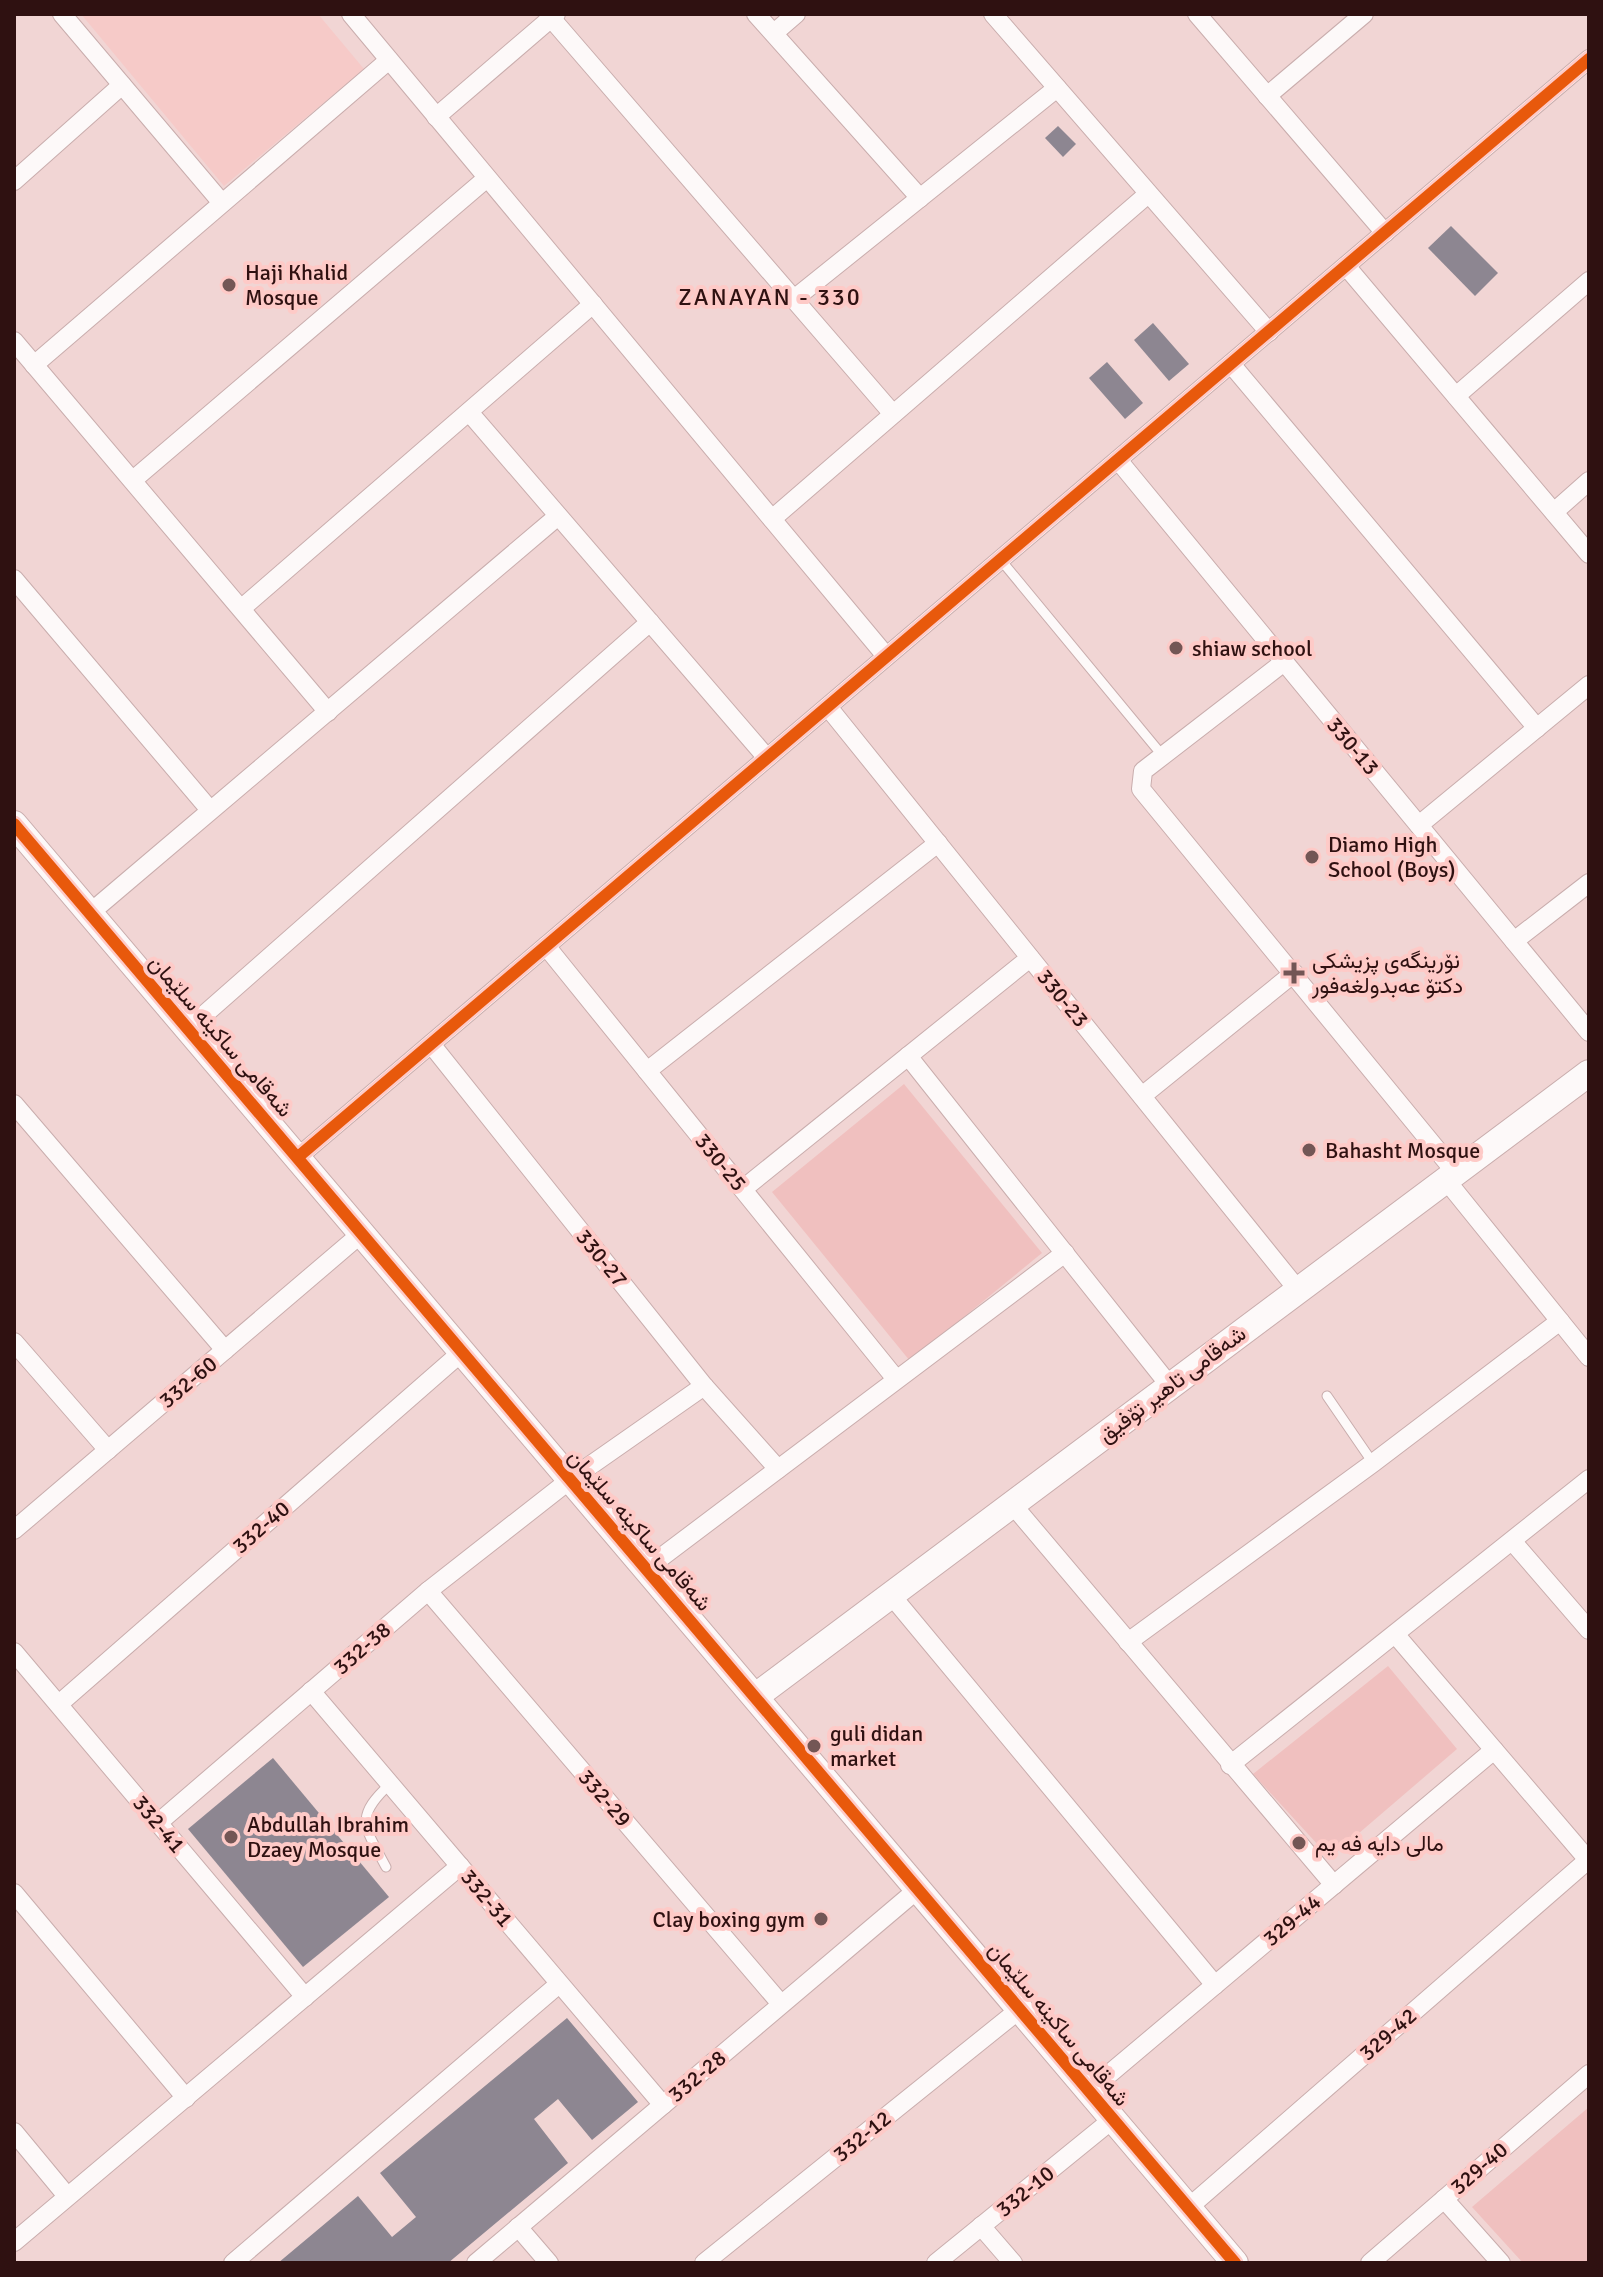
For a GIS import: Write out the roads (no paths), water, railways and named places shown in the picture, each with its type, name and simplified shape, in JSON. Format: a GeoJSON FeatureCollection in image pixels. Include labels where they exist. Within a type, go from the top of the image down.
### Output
{"type":"FeatureCollection","features":[{"type":"Feature","properties":{"kind":"street"},"geometry":{"type":"LineString","coordinates":[[62,14],[222,203]]}},
{"type":"Feature","properties":{"kind":"street"},"geometry":{"type":"LineString","coordinates":[[351,14],[886,656]]}},
{"type":"Feature","properties":{"kind":"street"},"geometry":{"type":"LineString","coordinates":[[756,14],[920,198]]}},
{"type":"Feature","properties":{"kind":"street"},"geometry":{"type":"LineString","coordinates":[[774,33],[796,14]]}},
{"type":"Feature","properties":{"kind":"street"},"geometry":{"type":"LineString","coordinates":[[993,14],[1269,332]]}},
{"type":"Feature","properties":{"kind":"street"},"geometry":{"type":"LineString","coordinates":[[1197,14],[1385,233]]}},
{"type":"Feature","properties":{"kind":"street"},"geometry":{"type":"LineString","coordinates":[[1267,96],[1364,14]]}},
{"type":"Feature","properties":{"kind":"street"},"geometry":{"type":"LineString","coordinates":[[436,117],[554,16],[893,414]]}},
{"type":"Feature","properties":{"kind":"street"},"geometry":{"type":"LineString","coordinates":[[298,1157],[1589,59]]}},
{"type":"Feature","properties":{"kind":"street"},"geometry":{"type":"LineString","coordinates":[[34,365],[389,60]]}},
{"type":"Feature","properties":{"kind":"street"},"geometry":{"type":"LineString","coordinates":[[14,181],[122,85]]}},
{"type":"Feature","properties":{"kind":"street"},"geometry":{"type":"LineString","coordinates":[[794,299],[1057,88]]}},
{"type":"Feature","properties":{"kind":"street"},"geometry":{"type":"LineString","coordinates":[[133,480],[487,178]]}},
{"type":"Feature","properties":{"kind":"street"},"geometry":{"type":"LineString","coordinates":[[772,519],[1148,194]]}},
{"type":"Feature","properties":{"kind":"street"},"geometry":{"type":"LineString","coordinates":[[1346,266],[1589,554]]}},
{"type":"Feature","properties":{"kind":"street"},"geometry":{"type":"LineString","coordinates":[[1456,396],[1589,281]]}},
{"type":"Feature","properties":{"kind":"street"},"geometry":{"type":"LineString","coordinates":[[242,608],[593,304]]}},
{"type":"Feature","properties":{"kind":"street"},"geometry":{"type":"LineString","coordinates":[[14,341],[328,712]]}},
{"type":"Feature","properties":{"kind":"street"},"geometry":{"type":"LineString","coordinates":[[1231,364],[1537,728]]}},
{"type":"Feature","properties":{"kind":"street"},"geometry":{"type":"LineString","coordinates":[[469,412],[767,758]]}},
{"type":"Feature","properties":{"kind":"street","name":"330-13"},"geometry":{"type":"LineString","coordinates":[[1118,460],[1589,1032]]}},
{"type":"Feature","properties":{"kind":"street"},"geometry":{"type":"LineString","coordinates":[[1554,512],[1589,481]]}},
{"type":"Feature","properties":{"kind":"street"},"geometry":{"type":"LineString","coordinates":[[90,913],[558,516]]}},
{"type":"Feature","properties":{"kind":"street"},"geometry":{"type":"LineString","coordinates":[[14,579],[210,810]]}},
{"type":"Feature","properties":{"kind":"street"},"geometry":{"type":"LineString","coordinates":[[189,1028],[650,622]]}},
{"type":"Feature","properties":{"kind":"street"},"geometry":{"type":"LineString","coordinates":[[1284,662],[1143,771],[1141,789],[1294,973],[1589,1357]]}},
{"type":"Feature","properties":{"kind":"street"},"geometry":{"type":"LineString","coordinates":[[1419,825],[1589,685]]}},
{"type":"Feature","properties":{"kind":"street","name":"330-23"},"geometry":{"type":"LineString","coordinates":[[828,707],[1298,1290]]}},
{"type":"Feature","properties":{"kind":"street","name":"شەقامی ساکینە سلێمان"},"geometry":{"type":"LineString","coordinates":[[15,826],[1235,2263]]}},
{"type":"Feature","properties":{"kind":"street"},"geometry":{"type":"LineString","coordinates":[[647,1071],[938,843]]}},
{"type":"Feature","properties":{"kind":"street"},"geometry":{"type":"LineString","coordinates":[[1514,941],[1589,883]]}},
{"type":"Feature","properties":{"kind":"street","name":"330-25"},"geometry":{"type":"LineString","coordinates":[[546,946],[896,1379]]}},
{"type":"Feature","properties":{"kind":"street"},"geometry":{"type":"LineString","coordinates":[[743,1189],[1030,958]]}},
{"type":"Feature","properties":{"kind":"street"},"geometry":{"type":"LineString","coordinates":[[1142,1096],[1294,973]]}},
{"type":"Feature","properties":{"kind":"street","name":"330-27"},"geometry":{"type":"LineString","coordinates":[[431,1044],[704,1386],[778,1469]]}},
{"type":"Feature","properties":{"kind":"street"},"geometry":{"type":"LineString","coordinates":[[908,1056],[1170,1386]]}},
{"type":"Feature","properties":{"kind":"street","name":"شەقامی تاهیر تۆفیق"},"geometry":{"type":"LineString","coordinates":[[756,1696],[1589,1073]]}},
{"type":"Feature","properties":{"kind":"street"},"geometry":{"type":"LineString","coordinates":[[14,1104],[225,1350]]}},
{"type":"Feature","properties":{"kind":"street","name":"332-60"},"geometry":{"type":"LineString","coordinates":[[14,1530],[362,1233]]}},
{"type":"Feature","properties":{"kind":"street"},"geometry":{"type":"LineString","coordinates":[[647,1568],[1065,1253]]}},
{"type":"Feature","properties":{"kind":"street"},"geometry":{"type":"LineString","coordinates":[[1128,1642],[1373,1463],[1560,1321]]}},
{"type":"Feature","properties":{"kind":"street"},"geometry":{"type":"LineString","coordinates":[[14,1342],[108,1450]]}},
{"type":"Feature","properties":{"kind":"street","name":"332-40"},"geometry":{"type":"LineString","coordinates":[[59,1704],[463,1351]]}},
{"type":"Feature","properties":{"kind":"street","name":"332-38"},"geometry":{"type":"LineString","coordinates":[[158,1823],[428,1591],[571,1479],[704,1386]]}},
{"type":"Feature","properties":{"kind":"street"},"geometry":{"type":"LineString","coordinates":[[1230,1765],[1589,1479]]}},
{"type":"Feature","properties":{"kind":"street"},"geometry":{"type":"LineString","coordinates":[[1012,1504],[1334,1885]]}},
{"type":"Feature","properties":{"kind":"street"},"geometry":{"type":"LineString","coordinates":[[1513,1542],[1589,1630]]}},
{"type":"Feature","properties":{"kind":"street","name":"332-29"},"geometry":{"type":"LineString","coordinates":[[428,1591],[781,2004]]}},
{"type":"Feature","properties":{"kind":"street"},"geometry":{"type":"LineString","coordinates":[[891,1595],[1215,1985]]}},
{"type":"Feature","properties":{"kind":"street"},"geometry":{"type":"LineString","coordinates":[[1395,1634],[1589,1860]]}},
{"type":"Feature","properties":{"kind":"street","name":"332-41"},"geometry":{"type":"LineString","coordinates":[[14,1652],[305,1997]]}},
{"type":"Feature","properties":{"kind":"street","name":"332-31"},"geometry":{"type":"LineString","coordinates":[[311,1691],[663,2105]]}},
{"type":"Feature","properties":{"kind":"street","name":"329-44"},"geometry":{"type":"LineString","coordinates":[[1089,2091],[1494,1750]]}},
{"type":"Feature","properties":{"kind":"street","name":"329-42"},"geometry":{"type":"LineString","coordinates":[[1188,2208],[1589,1860]]}},
{"type":"Feature","properties":{"kind":"street"},"geometry":{"type":"LineString","coordinates":[[14,2242],[460,1866]]}},
{"type":"Feature","properties":{"kind":"street","name":"332-28"},"geometry":{"type":"LineString","coordinates":[[476,2263],[918,1889]]}},
{"type":"Feature","properties":{"kind":"street"},"geometry":{"type":"LineString","coordinates":[[14,1893],[186,2098]]}},
{"type":"Feature","properties":{"kind":"street"},"geometry":{"type":"LineString","coordinates":[[233,2263],[559,1984]]}},
{"type":"Feature","properties":{"kind":"street","name":"332-12"},"geometry":{"type":"LineString","coordinates":[[704,2263],[1020,2009]]}},
{"type":"Feature","properties":{"kind":"street","name":"329-40"},"geometry":{"type":"LineString","coordinates":[[1370,2263],[1589,2074]]}},
{"type":"Feature","properties":{"kind":"street","name":"332-10"},"geometry":{"type":"LineString","coordinates":[[936,2263],[1113,2119]]}},
{"type":"Feature","properties":{"kind":"street"},"geometry":{"type":"LineString","coordinates":[[14,2132],[67,2196]]}},
{"type":"Feature","properties":{"kind":"street"},"geometry":{"type":"LineString","coordinates":[[1444,2199],[1501,2263]]}},
{"type":"Feature","properties":{"kind":"street"},"geometry":{"type":"LineString","coordinates":[[981,2226],[1013,2263]]}},
{"type":"Feature","properties":{"kind":"street"},"geometry":{"type":"LineString","coordinates":[[518,2227],[549,2263]]}},
{"type":"Feature","properties":{"kind":"lane"},"geometry":{"type":"LineString","coordinates":[[1000,559],[1162,755]]}},
{"type":"Feature","properties":{"kind":"lane"},"geometry":{"type":"LineString","coordinates":[[1327,1396],[1373,1463]]}},
{"type":"Feature","properties":{"kind":"lane"},"geometry":{"type":"LineString","coordinates":[[386,1867],[365,1827],[364,1818],[368,1808],[390,1784]]}},
{"type":"Feature","properties":{"kind":"place","name":"Haji Khalid Mosque"},"geometry":{"type":"Point","coordinates":[229,285]}},
{"type":"Feature","properties":{"kind":"place","name":"shiaw school"},"geometry":{"type":"Point","coordinates":[1176,648]}},
{"type":"Feature","properties":{"kind":"place","name":"Diamo High School (Boys)"},"geometry":{"type":"Point","coordinates":[1312,857]}},
{"type":"Feature","properties":{"kind":"place","name":"نۆرینگەی پزیشکی دکتۆ عەبدولغەفور"},"geometry":{"type":"Point","coordinates":[1294,973]}},
{"type":"Feature","properties":{"kind":"place","name":"Bahasht Mosque"},"geometry":{"type":"Point","coordinates":[1309,1150]}},
{"type":"Feature","properties":{"kind":"place","name":"guli didan market"},"geometry":{"type":"Point","coordinates":[814,1746]}},
{"type":"Feature","properties":{"kind":"place","name":"Abdullah Ibrahim Dzaey Mosque"},"geometry":{"type":"Point","coordinates":[231,1837]}},
{"type":"Feature","properties":{"kind":"place","name":"مالى دايه فه يم"},"geometry":{"type":"Point","coordinates":[1299,1843]}},
{"type":"Feature","properties":{"kind":"place","name":"Clay boxing gym"},"geometry":{"type":"Point","coordinates":[821,1919]}},
{"type":"Feature","properties":{"kind":"district","name":"ZANAYAN - 330"},"geometry":{"type":"Point","coordinates":[770,297]}}]}
